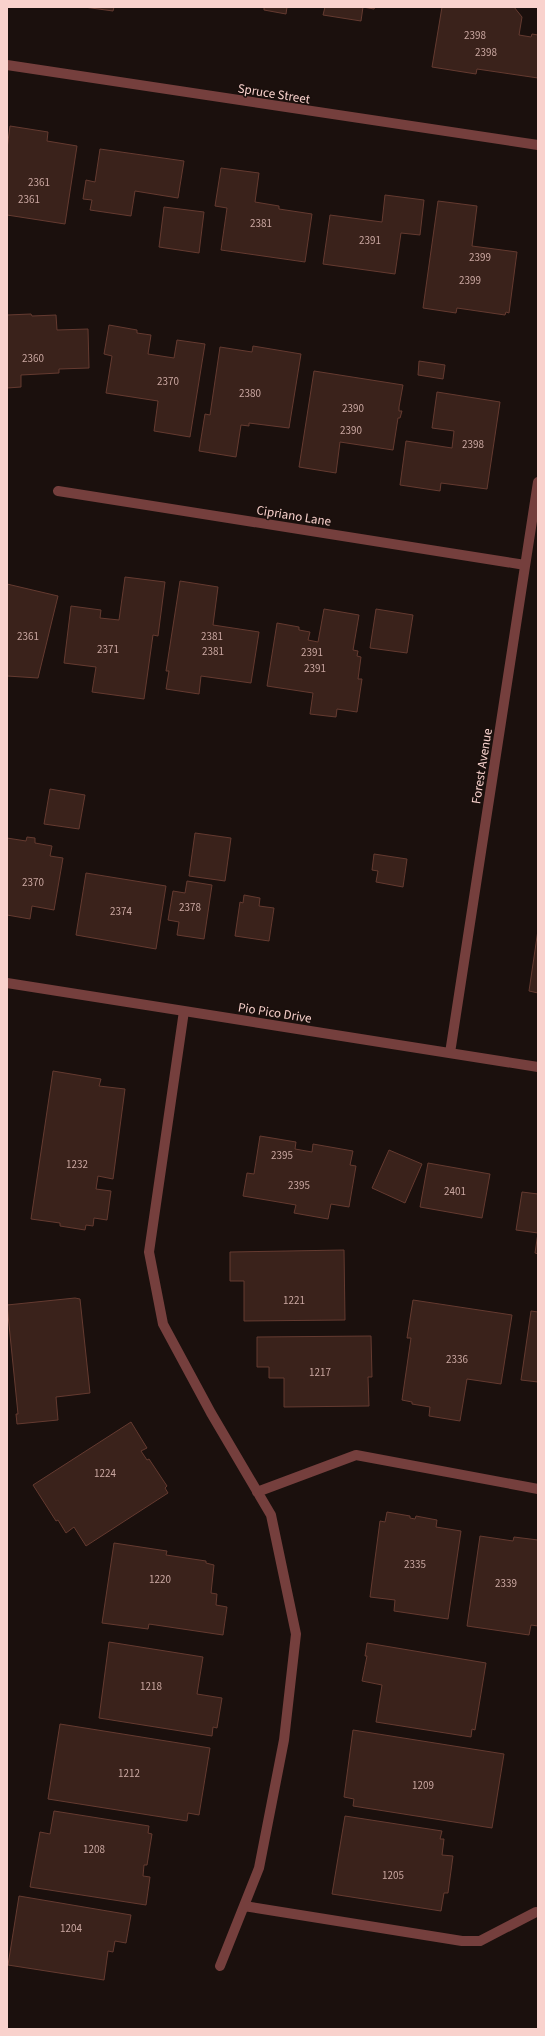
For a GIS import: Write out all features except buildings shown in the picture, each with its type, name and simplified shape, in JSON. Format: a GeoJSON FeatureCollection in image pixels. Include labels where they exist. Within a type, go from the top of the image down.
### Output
{"type":"FeatureCollection","features":[{"type":"Feature","properties":{"kind":"street","name":"Spruce Street"},"geometry":{"type":"LineString","coordinates":[[7,66],[538,145]]}},
{"type":"Feature","properties":{"kind":"street","name":"Forest Avenue"},"geometry":{"type":"LineString","coordinates":[[450,1053],[538,482]]}},
{"type":"Feature","properties":{"kind":"street","name":"Cipriano Lane"},"geometry":{"type":"LineString","coordinates":[[58,491],[525,565]]}},
{"type":"Feature","properties":{"kind":"street","name":"Pio Pico Drive"},"geometry":{"type":"LineString","coordinates":[[7,983],[538,1067]]}},
{"type":"Feature","properties":{"kind":"street"},"geometry":{"type":"LineString","coordinates":[[184,1011],[149,1252],[163,1324],[211,1413],[271,1515],[296,1634],[284,1740],[259,1868],[220,1966]]}},
{"type":"Feature","properties":{"kind":"street"},"geometry":{"type":"LineString","coordinates":[[257,1492],[356,1455],[538,1489]]}},
{"type":"Feature","properties":{"kind":"street"},"geometry":{"type":"LineString","coordinates":[[244,1906],[462,1941],[480,1941],[536,1912]]}}]}
